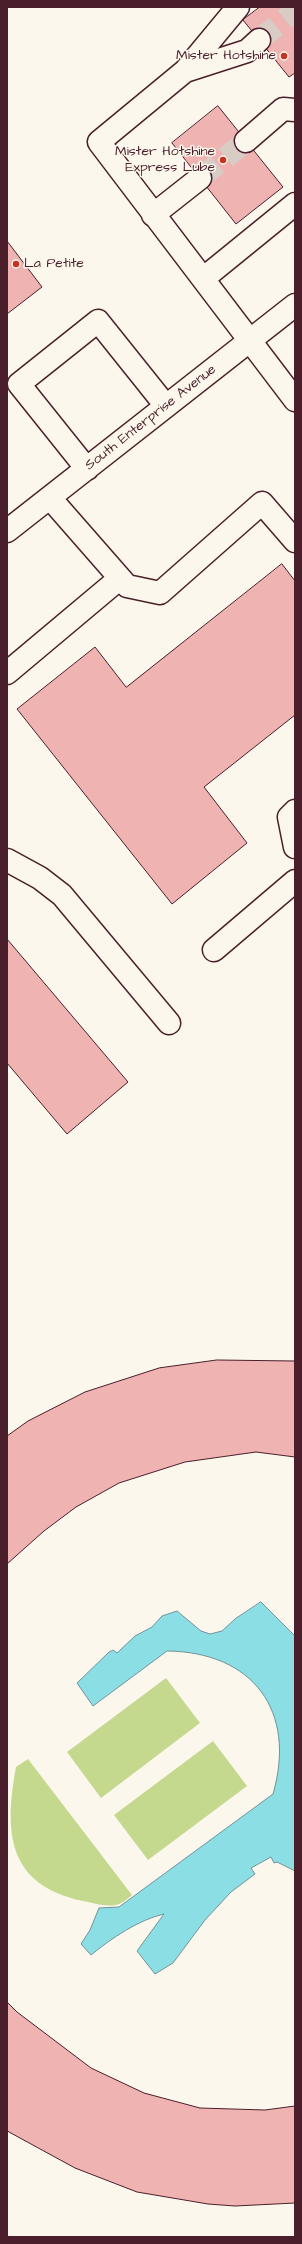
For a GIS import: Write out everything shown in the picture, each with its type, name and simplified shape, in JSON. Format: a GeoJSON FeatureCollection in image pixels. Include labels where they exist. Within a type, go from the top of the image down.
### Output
{"type":"FeatureCollection","features":[{"type":"Feature","properties":{"kind":"street"},"geometry":{"type":"LineString","coordinates":[[238,7],[185,72],[99,142],[153,215],[204,278],[295,400]]}},
{"type":"Feature","properties":{"kind":"street"},"geometry":{"type":"LineString","coordinates":[[185,72],[247,51],[260,40]]}},
{"type":"Feature","properties":{"kind":"street"},"geometry":{"type":"LineString","coordinates":[[246,141],[283,109],[295,110]]}},
{"type":"Feature","properties":{"kind":"street"},"geometry":{"type":"LineString","coordinates":[[153,215],[200,178]]}},
{"type":"Feature","properties":{"kind":"street"},"geometry":{"type":"LineString","coordinates":[[204,278],[295,204]]}},
{"type":"Feature","properties":{"kind":"street","name":"South Enterprise Avenue"},"geometry":{"type":"LineString","coordinates":[[7,531],[295,305]]}},
{"type":"Feature","properties":{"kind":"street"},"geometry":{"type":"LineString","coordinates":[[87,469],[19,384],[98,321],[166,406]]}},
{"type":"Feature","properties":{"kind":"street"},"geometry":{"type":"LineString","coordinates":[[50,498],[126,586],[160,593],[262,503],[295,541]]}},
{"type":"Feature","properties":{"kind":"street"},"geometry":{"type":"LineString","coordinates":[[7,673],[119,579]]}},
{"type":"Feature","properties":{"kind":"street"},"geometry":{"type":"LineString","coordinates":[[295,811],[289,817],[295,847]]}},
{"type":"Feature","properties":{"kind":"street"},"geometry":{"type":"LineString","coordinates":[[7,860],[40,878],[62,894],[170,1023]]}},
{"type":"Feature","properties":{"kind":"street"},"geometry":{"type":"LineString","coordinates":[[214,950],[295,882]]}},
{"type":"Feature","properties":{"kind":"green space"},"geometry":{"type":"Polygon","coordinates":[[[166,1678],[200,1723],[101,1798],[67,1752],[166,1678]]]}},
{"type":"Feature","properties":{"kind":"green space"},"geometry":{"type":"Polygon","coordinates":[[[213,1741],[247,1786],[148,1860],[114,1815],[213,1741]]]}},
{"type":"Feature","properties":{"kind":"green space"},"geometry":{"type":"Polygon","coordinates":[[[28,1759],[132,1895],[124,1901],[115,1905],[96,1904],[58,1893],[39,1882],[25,1869],[16,1852],[12,1834],[11,1813],[12,1791],[16,1767],[28,1759]]]}},
{"type":"Feature","properties":{"kind":"water"},"geometry":{"type":"Polygon","coordinates":[[[261,1602],[295,1636],[295,1871],[277,1862],[274,1863],[271,1857],[251,1868],[255,1874],[231,1892],[205,1920],[173,1963],[155,1974],[137,1951],[164,1914],[126,1930],[91,1955],[81,1944],[90,1930],[99,1908],[119,1907],[273,1794],[279,1764],[279,1737],[273,1713],[261,1692],[245,1675],[223,1662],[197,1654],[167,1651],[93,1706],[77,1683],[109,1652],[113,1650],[117,1653],[135,1636],[152,1627],[162,1616],[177,1611],[201,1631],[210,1634],[222,1631],[235,1619],[261,1602]]]}},
{"type":"Feature","properties":{"kind":"building","name":"Mister Hotshine"},"geometry":{"type":"Polygon","coordinates":[[[260,7],[295,7],[295,73],[289,77],[243,20],[260,7]]]}},
{"type":"Feature","properties":{"kind":"building","name":"Mister Hotshine Express Lube"},"geometry":{"type":"Polygon","coordinates":[[[218,106],[283,187],[236,224],[172,143],[218,106]]]}},
{"type":"Feature","properties":{"kind":"building","name":"La Petite"},"geometry":{"type":"Polygon","coordinates":[[[7,241],[42,287],[7,314],[7,241]]]}},
{"type":"Feature","properties":{"kind":"building"},"geometry":{"type":"Polygon","coordinates":[[[282,564],[295,581],[295,715],[204,787],[247,843],[172,904],[17,709],[95,647],[126,687],[282,564]]]}},
{"type":"Feature","properties":{"kind":"building"},"geometry":{"type":"Polygon","coordinates":[[[7,939],[128,1082],[67,1134],[7,1063],[7,939]]]}},
{"type":"Feature","properties":{"kind":"building"},"geometry":{"type":"Polygon","coordinates":[[[217,1360],[295,1361],[295,1457],[256,1452],[185,1462],[119,1483],[76,1507],[44,1531],[7,1564],[7,1436],[28,1421],[85,1392],[159,1368],[217,1360]]]}},
{"type":"Feature","properties":{"kind":"building"},"geometry":{"type":"Polygon","coordinates":[[[7,2002],[17,2012],[91,2068],[144,2093],[200,2108],[265,2110],[295,2106],[295,2203],[235,2206],[208,2204],[137,2192],[75,2168],[9,2132],[7,2130],[7,2002]]]}},
{"type":"Feature","properties":{"kind":"tunnel"},"geometry":{"type":"LineString","coordinates":[[259,40],[295,11]]}},
{"type":"Feature","properties":{"kind":"tunnel"},"geometry":{"type":"LineString","coordinates":[[200,178],[246,141]]}},
{"type":"Feature","properties":{"kind":"place","name":"Mister Hotshine"},"geometry":{"type":"Point","coordinates":[284,56]}},
{"type":"Feature","properties":{"kind":"place","name":"Mister Hotshine Express Lube"},"geometry":{"type":"Point","coordinates":[223,160]}},
{"type":"Feature","properties":{"kind":"place","name":"La Petite"},"geometry":{"type":"Point","coordinates":[16,264]}}]}
